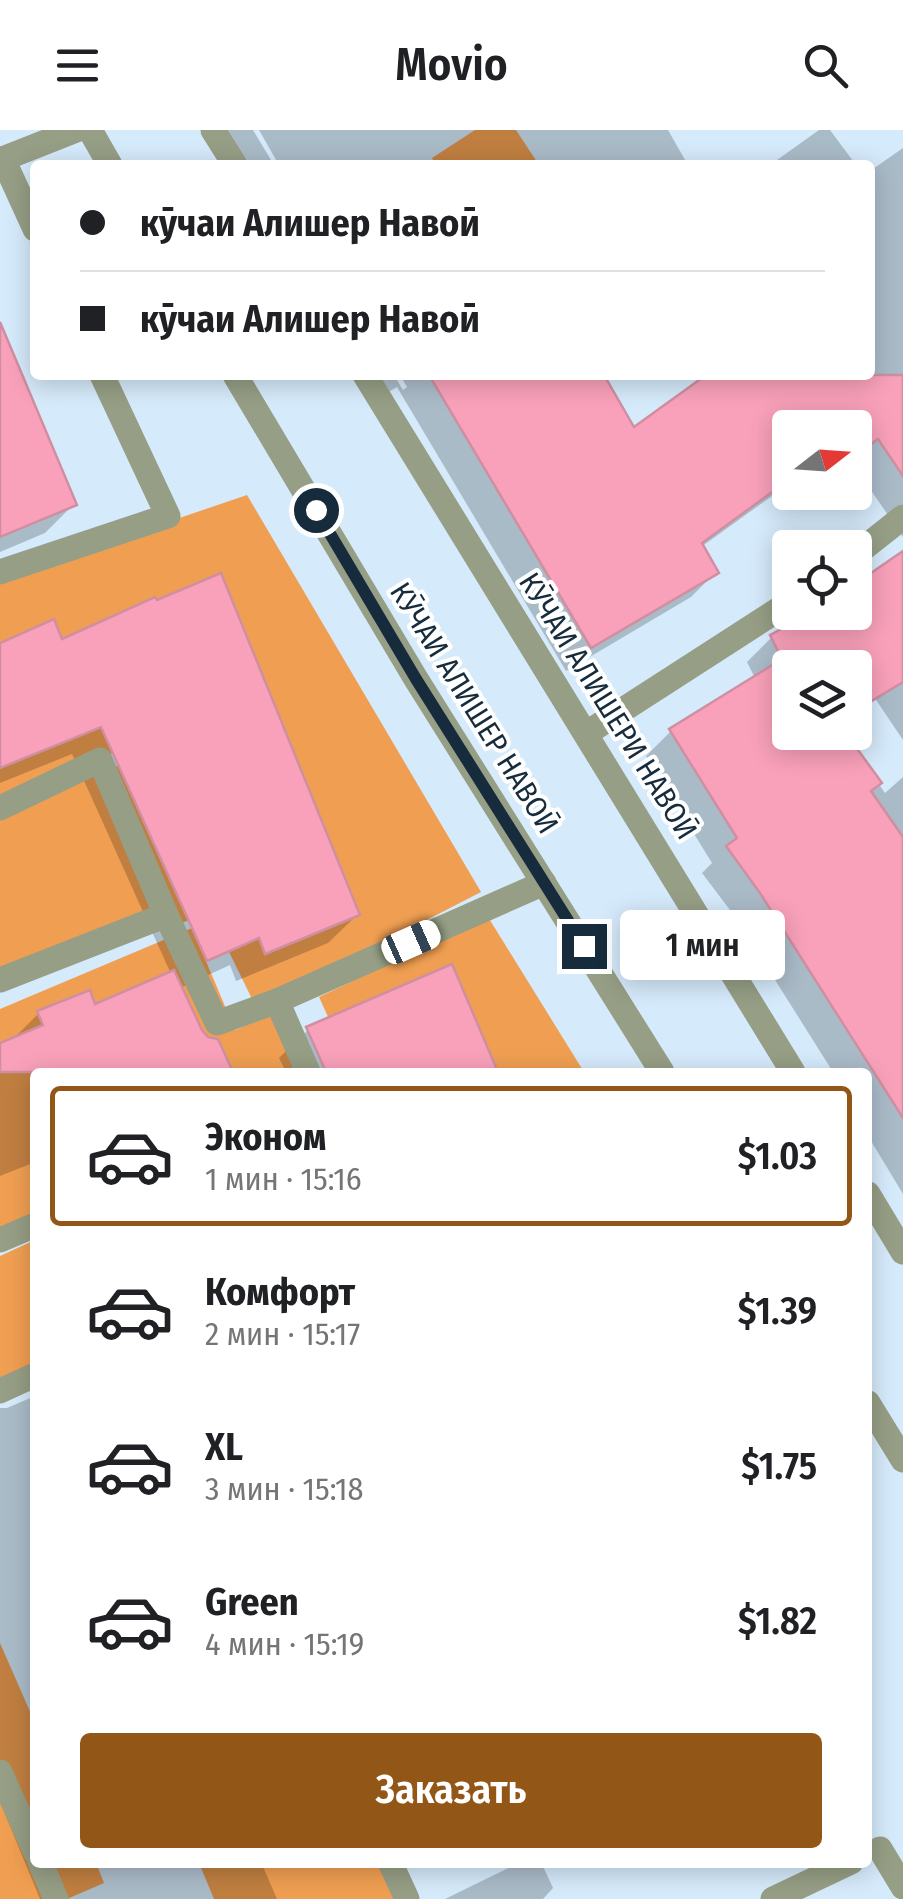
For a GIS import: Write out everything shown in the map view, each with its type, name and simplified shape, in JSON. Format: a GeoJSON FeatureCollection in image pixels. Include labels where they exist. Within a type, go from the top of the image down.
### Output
{"type":"FeatureCollection","features":[{"type":"Feature","properties":{"kind":"street"},"geometry":{"type":"LineString","coordinates":[[30,219],[1,159],[76,130]]}},
{"type":"Feature","properties":{"kind":"street"},"geometry":{"type":"LineString","coordinates":[[90,130],[107,160]]}},
{"type":"Feature","properties":{"kind":"street"},"geometry":{"type":"LineString","coordinates":[[213,130],[232,160]]}},
{"type":"Feature","properties":{"kind":"street"},"geometry":{"type":"LineString","coordinates":[[0,572],[168,516],[104,380]]}},
{"type":"Feature","properties":{"kind":"street","name":"КӮЧАИ АЛИШЕР НАВОӢ"},"geometry":{"type":"LineString","coordinates":[[238,380],[406,662],[660,1068]]}},
{"type":"Feature","properties":{"kind":"street","name":"КӮЧАИ АЛИШЕРИ НАВОӢ"},"geometry":{"type":"LineString","coordinates":[[368,380],[791,1068]]}},
{"type":"Feature","properties":{"kind":"street"},"geometry":{"type":"LineString","coordinates":[[872,542],[903,517]]}},
{"type":"Feature","properties":{"kind":"street"},"geometry":{"type":"LineString","coordinates":[[587,733],[772,614]]}},
{"type":"Feature","properties":{"kind":"street"},"geometry":{"type":"LineString","coordinates":[[0,808],[100,760],[217,1023],[277,1001],[544,882]]}},
{"type":"Feature","properties":{"kind":"street"},"geometry":{"type":"LineString","coordinates":[[0,980],[166,915]]}},
{"type":"Feature","properties":{"kind":"street"},"geometry":{"type":"LineString","coordinates":[[277,1001],[306,1068]]}},
{"type":"Feature","properties":{"kind":"street"},"geometry":{"type":"LineString","coordinates":[[872,1201],[903,1252]]}},
{"type":"Feature","properties":{"kind":"street"},"geometry":{"type":"LineString","coordinates":[[0,1240],[30,1226]]}},
{"type":"Feature","properties":{"kind":"street"},"geometry":{"type":"LineString","coordinates":[[0,1391],[30,1377]]}},
{"type":"Feature","properties":{"kind":"street"},"geometry":{"type":"LineString","coordinates":[[872,1410],[903,1460]]}},
{"type":"Feature","properties":{"kind":"street"},"geometry":{"type":"LineString","coordinates":[[0,1772],[30,1840]]}},
{"type":"Feature","properties":{"kind":"street"},"geometry":{"type":"LineString","coordinates":[[884,1850],[903,1887]]}},
{"type":"Feature","properties":{"kind":"street"},"geometry":{"type":"LineString","coordinates":[[43,1868],[56,1899]]}},
{"type":"Feature","properties":{"kind":"street"},"geometry":{"type":"LineString","coordinates":[[393,1868],[407,1899]]}},
{"type":"Feature","properties":{"kind":"street"},"geometry":{"type":"LineString","coordinates":[[777,1898],[838,1868]]}},
{"type":"Feature","properties":{"kind":"shaded area"},"geometry":{"type":"Polygon","coordinates":[[[475,130],[516,130],[536,160],[433,160],[475,130]]]}},
{"type":"Feature","properties":{"kind":"shaded area"},"geometry":{"type":"Polygon","coordinates":[[[247,495],[481,892],[293,989],[252,999],[212,917],[139,743],[0,796],[0,579],[247,495]]]}},
{"type":"Feature","properties":{"kind":"shaded area"},"geometry":{"type":"Polygon","coordinates":[[[132,760],[195,918],[0,990],[0,814],[132,760]]]}},
{"type":"Feature","properties":{"kind":"shaded area"},"geometry":{"type":"Polygon","coordinates":[[[488,917],[582,1068],[351,1068],[319,997],[488,917]]]}},
{"type":"Feature","properties":{"kind":"shaded area"},"geometry":{"type":"Polygon","coordinates":[[[192,928],[235,1030],[292,1006],[318,1068],[30,1068],[30,1226],[0,1239],[0,1009],[192,928]]]}},
{"type":"Feature","properties":{"kind":"shaded area"},"geometry":{"type":"Polygon","coordinates":[[[30,1242],[30,1371],[0,1384],[0,1256],[30,1242]]]}},
{"type":"Feature","properties":{"kind":"shaded area"},"geometry":{"type":"Polygon","coordinates":[[[0,1643],[30,1712],[30,1868],[98,1868],[104,1883],[67,1899],[0,1899],[0,1643]]]}},
{"type":"Feature","properties":{"kind":"shaded area"},"geometry":{"type":"Polygon","coordinates":[[[201,1868],[383,1868],[396,1899],[214,1899],[201,1868]]]}},
{"type":"Feature","properties":{"kind":"building"},"geometry":{"type":"Polygon","coordinates":[[[0,322],[77,505],[0,537],[0,322]]]}},
{"type":"Feature","properties":{"kind":"building"},"geometry":{"type":"Polygon","coordinates":[[[875,375],[903,375],[903,476],[878,439],[872,443],[872,410],[772,410],[772,492],[702,543],[719,573],[591,648],[432,380],[607,380],[634,427],[699,380],[875,380],[875,375]]]}},
{"type":"Feature","properties":{"kind":"building"},"geometry":{"type":"Polygon","coordinates":[[[903,551],[903,682],[872,701],[872,650],[778,650],[770,635],[780,630],[872,630],[872,572],[903,551]]]}},
{"type":"Feature","properties":{"kind":"building"},"geometry":{"type":"Polygon","coordinates":[[[221,573],[360,915],[265,954],[259,938],[207,961],[101,727],[0,768],[0,643],[54,619],[62,639],[155,597],[157,600],[221,573]]]}},
{"type":"Feature","properties":{"kind":"building"},"geometry":{"type":"Polygon","coordinates":[[[772,665],[772,750],[858,750],[882,783],[871,791],[903,837],[903,1118],[726,846],[737,838],[669,729],[772,665]]]}},
{"type":"Feature","properties":{"kind":"building"},"geometry":{"type":"Polygon","coordinates":[[[452,964],[496,1068],[324,1068],[306,1027],[452,964]]]}},
{"type":"Feature","properties":{"kind":"building"},"geometry":{"type":"Polygon","coordinates":[[[174,970],[202,1030],[208,1037],[218,1039],[231,1068],[30,1068],[30,1072],[0,1072],[0,1043],[43,1025],[37,1011],[90,990],[95,1004],[174,970]]]}},
{"type":"Feature","properties":{"kind":"route"},"geometry":{"type":"LineString","coordinates":[[316,510],[416,679],[584,946]]}}]}
